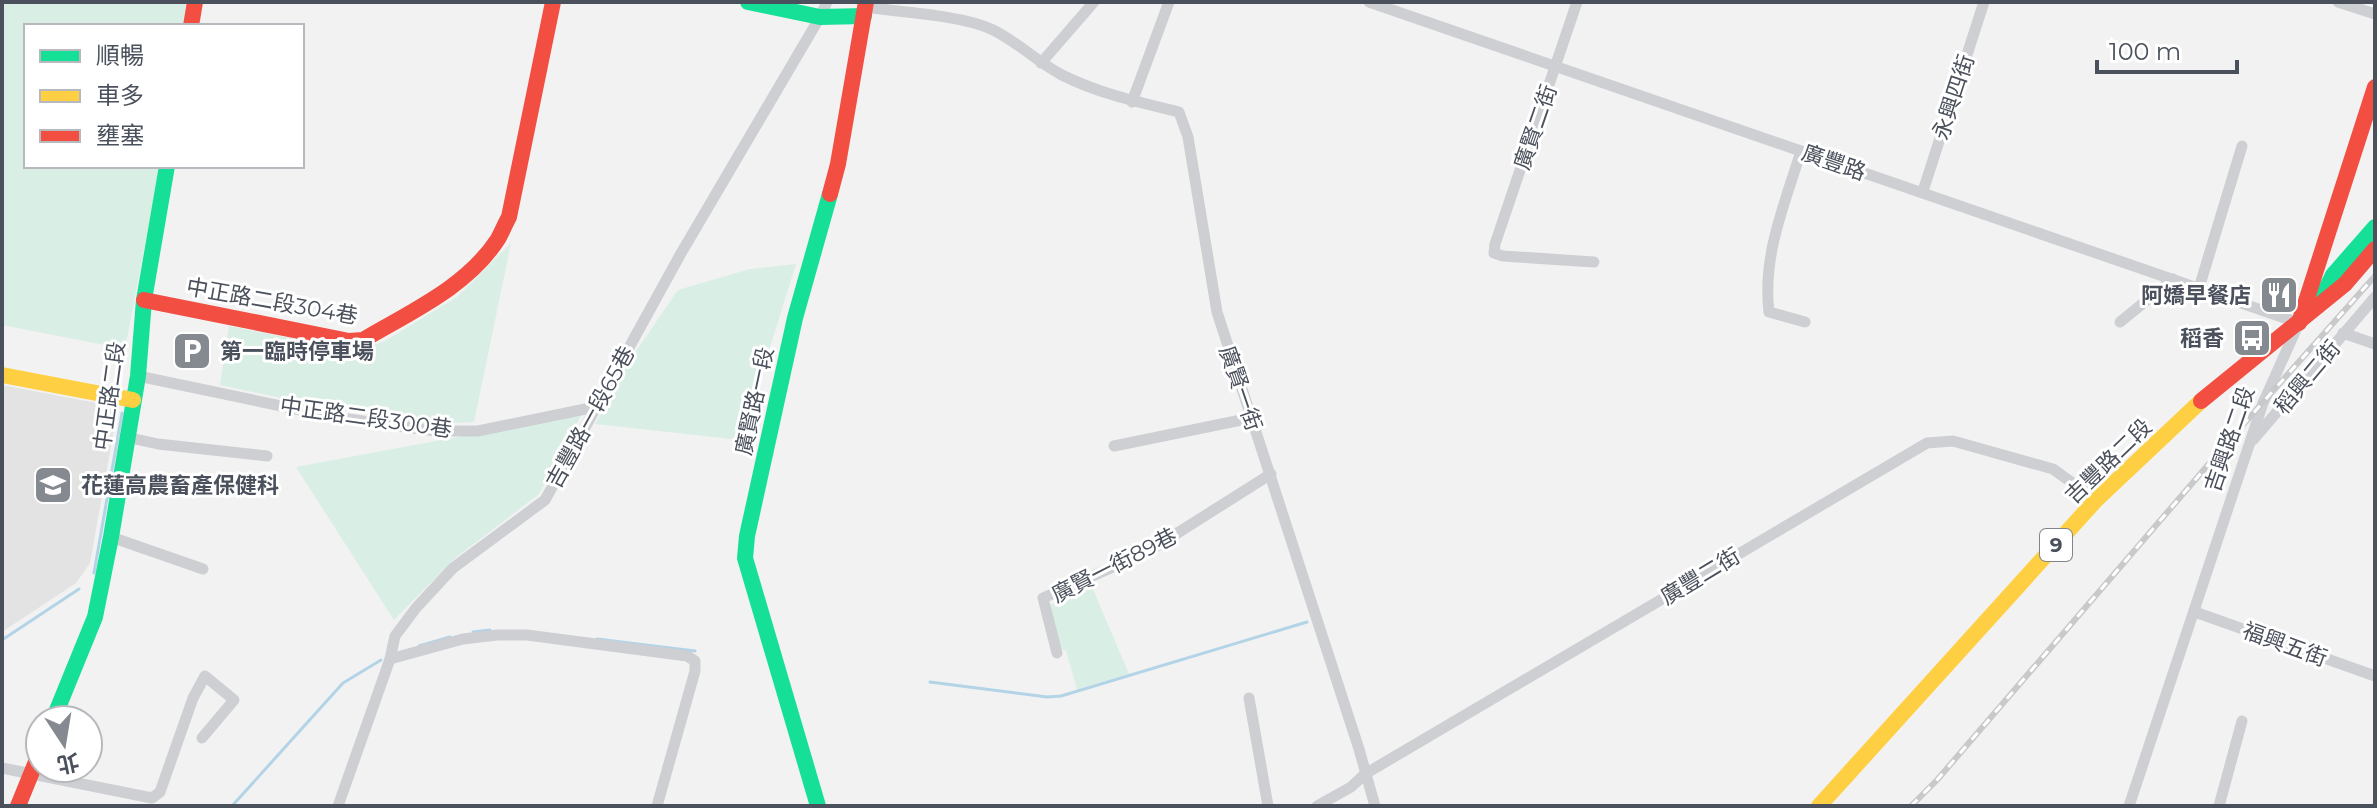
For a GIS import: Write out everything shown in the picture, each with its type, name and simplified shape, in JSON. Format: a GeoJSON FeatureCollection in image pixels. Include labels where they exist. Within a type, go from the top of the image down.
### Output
{"type":"FeatureCollection","features":[{"type":"Feature","properties":{"kind":"street"},"geometry":{"type":"LineString","coordinates":[[191,24],[195,2]]}},
{"type":"Feature","properties":{"kind":"street","name":"中正路二段304巷"},"geometry":{"type":"LineString","coordinates":[[144,300],[349,341],[363,340],[454,284],[479,262],[498,239],[509,217],[553,2]]}},
{"type":"Feature","properties":{"kind":"street"},"geometry":{"type":"LineString","coordinates":[[748,2],[824,10],[865,8],[989,28],[1041,63],[1089,88],[1132,102],[1169,2]]}},
{"type":"Feature","properties":{"kind":"street"},"geometry":{"type":"LineString","coordinates":[[1041,63],[1094,2]]}},
{"type":"Feature","properties":{"kind":"street","name":"廣豐路"},"geometry":{"type":"LineString","coordinates":[[1369,2],[2299,323]]}},
{"type":"Feature","properties":{"kind":"street","name":"廣賢二街"},"geometry":{"type":"LineString","coordinates":[[1577,2],[1494,253],[1594,262]]}},
{"type":"Feature","properties":{"kind":"street","name":"永興四街"},"geometry":{"type":"LineString","coordinates":[[1923,191],[1984,2]]}},
{"type":"Feature","properties":{"kind":"street"},"geometry":{"type":"LineString","coordinates":[[2338,2],[2375,14]]}},
{"type":"Feature","properties":{"kind":"street","name":"廣賢路一段"},"geometry":{"type":"LineString","coordinates":[[818,806],[745,558],[747,536],[795,318],[838,164],[865,8]]}},
{"type":"Feature","properties":{"kind":"street","name":"吉豐路一段65巷"},"geometry":{"type":"LineString","coordinates":[[338,806],[390,659],[395,636],[453,568],[545,500],[680,255],[824,10]]}},
{"type":"Feature","properties":{"kind":"street","name":"吉興路二段"},"geometry":{"type":"LineString","coordinates":[[2129,806],[2263,403],[2299,323],[2375,87]]}},
{"type":"Feature","properties":{"kind":"street","name":"廣賢一街"},"geometry":{"type":"LineString","coordinates":[[1132,102],[1179,112],[1182,116],[1217,312],[1375,806]]}},
{"type":"Feature","properties":{"kind":"street"},"geometry":{"type":"LineString","coordinates":[[2199,288],[2242,146]]}},
{"type":"Feature","properties":{"kind":"street"},"geometry":{"type":"LineString","coordinates":[[1801,151],[1769,258],[1766,291],[1769,312],[1805,322]]}},
{"type":"Feature","properties":{"kind":"street","name":"中正路二段"},"geometry":{"type":"LineString","coordinates":[[60,704],[95,617],[111,537],[138,376],[144,300],[167,168]]}},
{"type":"Feature","properties":{"kind":"street","name":"吉豐路二段"},"geometry":{"type":"LineString","coordinates":[[2316,309],[2333,275],[2375,227]]}},
{"type":"Feature","properties":{"kind":"street","name":"吉豐路二段"},"geometry":{"type":"LineString","coordinates":[[1819,806],[2096,500],[2197,404],[2345,284],[2375,249]]}},
{"type":"Feature","properties":{"kind":"street"},"geometry":{"type":"LineString","coordinates":[[2120,322],[2173,279]]}},
{"type":"Feature","properties":{"kind":"street"},"geometry":{"type":"LineString","coordinates":[[2343,333],[2375,297]]}},
{"type":"Feature","properties":{"kind":"street","name":"稻興二街"},"geometry":{"type":"LineString","coordinates":[[2248,446],[2343,333],[2375,344]]}},
{"type":"Feature","properties":{"kind":"street"},"geometry":{"type":"LineString","coordinates":[[2,375],[133,400]]}},
{"type":"Feature","properties":{"kind":"street","name":"中正路二段300巷"},"geometry":{"type":"LineString","coordinates":[[138,376],[334,417],[435,431],[478,431],[595,407]]}},
{"type":"Feature","properties":{"kind":"street"},"geometry":{"type":"LineString","coordinates":[[1114,446],[1251,418]]}},
{"type":"Feature","properties":{"kind":"street"},"geometry":{"type":"LineString","coordinates":[[126,437],[158,444],[267,456]]}},
{"type":"Feature","properties":{"kind":"street","name":"廣豐二街"},"geometry":{"type":"LineString","coordinates":[[1317,806],[1351,787],[1365,774],[1927,443],[1953,441],[2053,469],[2096,500]]}},
{"type":"Feature","properties":{"kind":"street","name":"廣賢一街89巷"},"geometry":{"type":"LineString","coordinates":[[1057,653],[1043,598],[1149,551],[1271,474]]}},
{"type":"Feature","properties":{"kind":"street"},"geometry":{"type":"LineString","coordinates":[[111,537],[203,569]]}},
{"type":"Feature","properties":{"kind":"street","name":"福興五街"},"geometry":{"type":"LineString","coordinates":[[2195,612],[2375,676]]}},
{"type":"Feature","properties":{"kind":"street"},"geometry":{"type":"LineString","coordinates":[[390,659],[463,639],[497,635],[527,635],[687,656],[695,661],[695,671],[657,806]]}},
{"type":"Feature","properties":{"kind":"street"},"geometry":{"type":"LineString","coordinates":[[85,784],[152,798],[160,792],[193,698],[205,676],[234,700],[202,738]]}},
{"type":"Feature","properties":{"kind":"street"},"geometry":{"type":"LineString","coordinates":[[1249,698],[1268,806]]}},
{"type":"Feature","properties":{"kind":"street"},"geometry":{"type":"LineString","coordinates":[[2219,806],[2242,721]]}},
{"type":"Feature","properties":{"kind":"street"},"geometry":{"type":"LineString","coordinates":[[2,768],[24,772]]}},
{"type":"Feature","properties":{"kind":"street"},"geometry":{"type":"LineString","coordinates":[[18,806],[27,784]]}},
{"type":"Feature","properties":{"kind":"shaded area","name":"花蓮高農畜產保健科"},"geometry":{"type":"Polygon","coordinates":[[[2,385],[118,407],[90,563],[76,583],[2,632],[2,385]]]}},
{"type":"Feature","properties":{"kind":"green space"},"geometry":{"type":"Polygon","coordinates":[[[2,2],[191,2],[187,24],[24,24],[24,168],[160,168],[125,349],[2,325],[2,2]]]}},
{"type":"Feature","properties":{"kind":"green space"},"geometry":{"type":"Polygon","coordinates":[[[511,243],[474,422],[425,424],[322,407],[220,385],[229,326],[355,351],[383,342],[457,297],[511,243]]]}},
{"type":"Feature","properties":{"kind":"green space"},"geometry":{"type":"Polygon","coordinates":[[[796,264],[741,440],[595,424],[632,357],[678,290],[750,269],[796,264]]]}},
{"type":"Feature","properties":{"kind":"green space"},"geometry":{"type":"Polygon","coordinates":[[[582,414],[539,494],[454,559],[394,620],[296,467],[582,414]]]}},
{"type":"Feature","properties":{"kind":"green space"},"geometry":{"type":"Polygon","coordinates":[[[1092,587],[1129,674],[1077,689],[1066,651],[1060,648],[1048,606],[1092,587]]]}},
{"type":"Feature","properties":{"kind":"waterway"},"geometry":{"type":"LineString","coordinates":[[94,573],[122,413]]}},
{"type":"Feature","properties":{"kind":"waterway"},"geometry":{"type":"LineString","coordinates":[[2,640],[79,589]]}},
{"type":"Feature","properties":{"kind":"waterway"},"geometry":{"type":"LineString","coordinates":[[930,682],[1047,697],[1061,696],[1307,622]]}},
{"type":"Feature","properties":{"kind":"waterway"},"geometry":{"type":"LineString","coordinates":[[473,632],[490,630]]}},
{"type":"Feature","properties":{"kind":"waterway"},"geometry":{"type":"LineString","coordinates":[[419,646],[450,637]]}},
{"type":"Feature","properties":{"kind":"waterway"},"geometry":{"type":"LineString","coordinates":[[597,639],[695,651]]}},
{"type":"Feature","properties":{"kind":"waterway"},"geometry":{"type":"LineString","coordinates":[[232,806],[343,683],[381,660]]}},
{"type":"Feature","properties":{"kind":"railway"},"geometry":{"type":"LineString","coordinates":[[1911,806],[1937,780],[2375,276]]}},
{"type":"Feature","properties":{"kind":"traffic: fast"},"geometry":{"type":"LineString","coordinates":[[748,2],[820,17],[864,16]]}},
{"type":"Feature","properties":{"kind":"traffic: fast"},"geometry":{"type":"LineString","coordinates":[[60,704],[95,617],[111,537],[138,376],[144,300],[167,168]]}},
{"type":"Feature","properties":{"kind":"traffic: fast"},"geometry":{"type":"LineString","coordinates":[[818,806],[745,558],[747,536],[795,318],[830,194]]}},
{"type":"Feature","properties":{"kind":"traffic: fast"},"geometry":{"type":"LineString","coordinates":[[2321,299],[2333,275],[2375,227]]}},
{"type":"Feature","properties":{"kind":"traffic: slow"},"geometry":{"type":"LineString","coordinates":[[2,375],[133,400]]}},
{"type":"Feature","properties":{"kind":"traffic: slow"},"geometry":{"type":"LineString","coordinates":[[1819,806],[2096,500],[2201,401]]}},
{"type":"Feature","properties":{"kind":"traffic: jam"},"geometry":{"type":"LineString","coordinates":[[191,24],[195,2]]}},
{"type":"Feature","properties":{"kind":"traffic: jam"},"geometry":{"type":"LineString","coordinates":[[144,300],[349,341],[363,340],[454,285],[485,256],[509,217],[553,2]]}},
{"type":"Feature","properties":{"kind":"traffic: jam"},"geometry":{"type":"LineString","coordinates":[[830,194],[866,2]]}},
{"type":"Feature","properties":{"kind":"traffic: jam"},"geometry":{"type":"LineString","coordinates":[[2299,323],[2375,87]]}},
{"type":"Feature","properties":{"kind":"traffic: jam"},"geometry":{"type":"LineString","coordinates":[[2201,401],[2345,284],[2375,249]]}},
{"type":"Feature","properties":{"kind":"traffic: jam"},"geometry":{"type":"LineString","coordinates":[[18,806],[27,784]]}},
{"type":"Feature","properties":{"kind":"place","name":"阿嬌早餐店"},"geometry":{"type":"Point","coordinates":[2279,295]}},
{"type":"Feature","properties":{"kind":"place","name":"稻香"},"geometry":{"type":"Point","coordinates":[2252,338]}},
{"type":"Feature","properties":{"kind":"place","name":"第一臨時停車場"},"geometry":{"type":"Point","coordinates":[192,351]}},
{"type":"Feature","properties":{"kind":"place","name":"花蓮高農畜產保健科"},"geometry":{"type":"Point","coordinates":[53,485]}}]}
